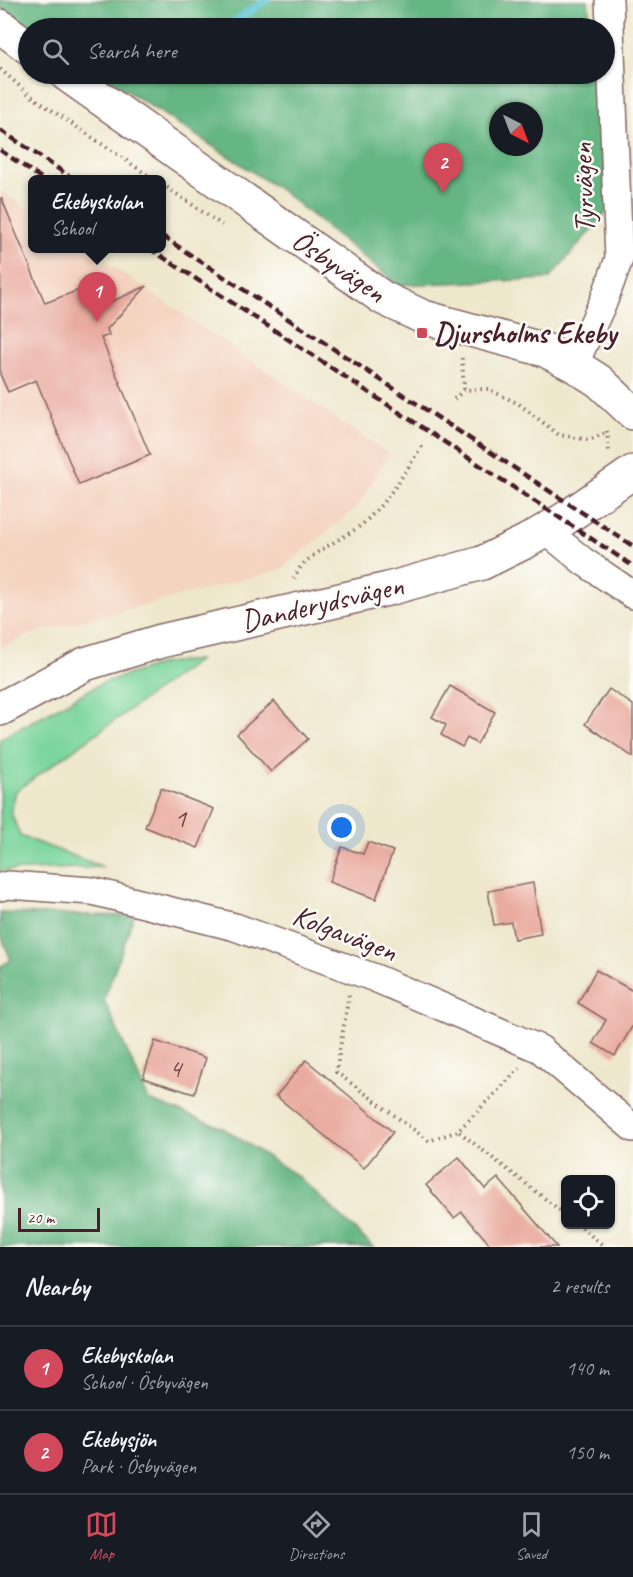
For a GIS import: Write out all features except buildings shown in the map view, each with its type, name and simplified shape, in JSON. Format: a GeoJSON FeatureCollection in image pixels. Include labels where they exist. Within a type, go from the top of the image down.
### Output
{"type":"FeatureCollection","features":[{"type":"Feature","properties":{"kind":"street","name":"Tyrvägen"},"geometry":{"type":"LineString","coordinates":[[609,0],[610,18]]}},
{"type":"Feature","properties":{"kind":"street"},"geometry":{"type":"LineString","coordinates":[[0,26],[18,39]]}},
{"type":"Feature","properties":{"kind":"street","name":"Ösbyvägen"},"geometry":{"type":"LineString","coordinates":[[80,84],[383,298],[423,317],[545,350],[599,381],[625,420]]}},
{"type":"Feature","properties":{"kind":"street","name":"Tyrvägen"},"geometry":{"type":"LineString","coordinates":[[574,365],[604,300],[619,259],[612,84]]}},
{"type":"Feature","properties":{"kind":"street","name":"Danderydsvägen"},"geometry":{"type":"LineString","coordinates":[[0,709],[85,664],[161,641],[388,589],[482,563],[579,510],[633,472]]}},
{"type":"Feature","properties":{"kind":"street"},"geometry":{"type":"LineString","coordinates":[[545,530],[633,596]]}},
{"type":"Feature","properties":{"kind":"street","name":"Kolgavägen"},"geometry":{"type":"LineString","coordinates":[[0,887],[8,885],[92,891],[235,927],[354,970],[540,1049],[633,1128]]}},
{"type":"Feature","properties":{"kind":"path"},"geometry":{"type":"LineString","coordinates":[[0,69],[31,96],[148,175]]}},
{"type":"Feature","properties":{"kind":"path"},"geometry":{"type":"LineString","coordinates":[[461,350],[464,390]]}},
{"type":"Feature","properties":{"kind":"path"},"geometry":{"type":"LineString","coordinates":[[454,399],[464,390],[488,389],[519,404],[560,435],[572,439],[588,440],[608,432],[625,420]]}},
{"type":"Feature","properties":{"kind":"path"},"geometry":{"type":"LineString","coordinates":[[294,581],[296,572],[312,556],[366,521],[392,493],[422,446]]}},
{"type":"Feature","properties":{"kind":"path"},"geometry":{"type":"LineString","coordinates":[[354,970],[336,1072],[429,1141],[458,1131],[540,1049]]}},
{"type":"Feature","properties":{"kind":"path"},"geometry":{"type":"LineString","coordinates":[[458,1131],[561,1211]]}},
{"type":"Feature","properties":{"kind":"path"},"geometry":{"type":"LineString","coordinates":[[583,1229],[605,1247]]}},
{"type":"Feature","properties":{"kind":"shaded area"},"geometry":{"type":"Polygon","coordinates":[[[0,190],[28,209],[28,253],[93,253],[389,454],[357,507],[281,570],[24,636],[0,649],[0,190]]]}},
{"type":"Feature","properties":{"kind":"green space"},"geometry":{"type":"Polygon","coordinates":[[[0,0],[588,0],[590,18],[18,18],[0,7],[0,0]]]}},
{"type":"Feature","properties":{"kind":"green space"},"geometry":{"type":"Polygon","coordinates":[[[116,84],[596,84],[609,209],[549,279],[398,285],[282,191],[116,84]]]}},
{"type":"Feature","properties":{"kind":"green space"},"geometry":{"type":"Polygon","coordinates":[[[199,660],[16,791],[11,812],[20,836],[103,867],[0,871],[0,739],[102,683],[164,663],[199,660]]]}},
{"type":"Feature","properties":{"kind":"green space"},"geometry":{"type":"Polygon","coordinates":[[[0,913],[134,916],[104,1000],[149,1100],[223,1128],[300,1178],[373,1247],[0,1247],[0,967],[11,960],[0,933],[0,913]]]}},
{"type":"Feature","properties":{"kind":"waterway"},"geometry":{"type":"LineString","coordinates":[[240,18],[266,0]]}},
{"type":"Feature","properties":{"kind":"railway"},"geometry":{"type":"LineString","coordinates":[[0,130],[68,175]]}},
{"type":"Feature","properties":{"kind":"railway"},"geometry":{"type":"LineString","coordinates":[[0,150],[37,175]]}},
{"type":"Feature","properties":{"kind":"railway"},"geometry":{"type":"LineString","coordinates":[[166,239],[633,546]]}},
{"type":"Feature","properties":{"kind":"railway"},"geometry":{"type":"LineString","coordinates":[[157,253],[633,566]]}},
{"type":"Feature","properties":{"kind":"place","name":"Ekebysjön"},"geometry":{"type":"Point","coordinates":[443,193]}},
{"type":"Feature","properties":{"kind":"place","name":"Ekebyskolan"},"geometry":{"type":"Point","coordinates":[97,322]}},
{"type":"Feature","properties":{"kind":"place","name":"Djursholms Ekeby"},"geometry":{"type":"Point","coordinates":[422,333]}}]}
